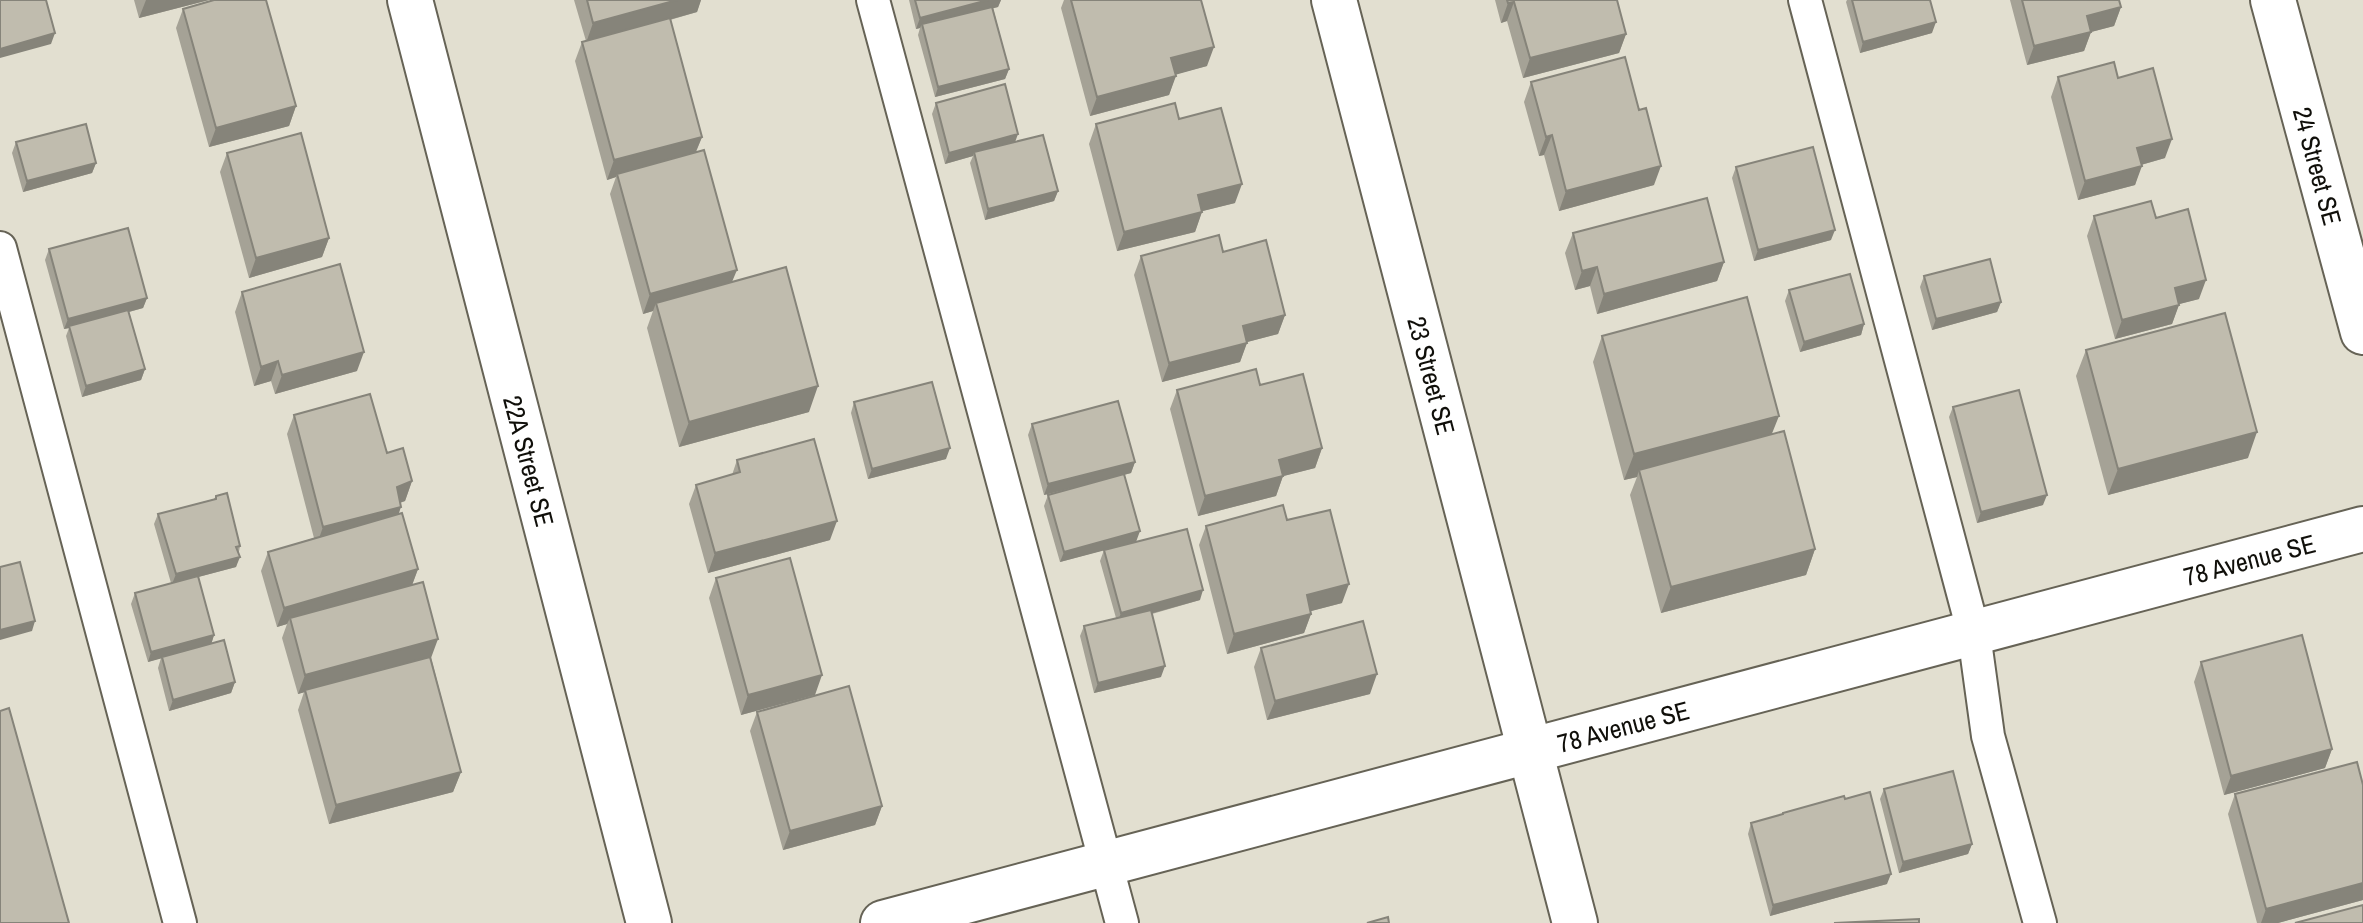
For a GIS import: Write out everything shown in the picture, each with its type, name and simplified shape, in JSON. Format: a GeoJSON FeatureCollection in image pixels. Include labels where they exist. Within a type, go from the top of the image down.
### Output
{"type":"FeatureCollection","features":[{"type":"Feature","properties":{"kind":"street","name":"22A Street SE"},"geometry":{"type":"LineString","coordinates":[[410,0],[649,923]]}},
{"type":"Feature","properties":{"kind":"street","name":"23 Street SE"},"geometry":{"type":"LineString","coordinates":[[1334,0],[1575,923]]}},
{"type":"Feature","properties":{"kind":"street","name":"24 Street SE"},"geometry":{"type":"LineString","coordinates":[[2273,0],[2363,332]]}},
{"type":"Feature","properties":{"kind":"street","name":"78 Avenue SE"},"geometry":{"type":"LineString","coordinates":[[883,923],[2363,529]]}},
{"type":"Feature","properties":{"kind":"lane"},"geometry":{"type":"LineString","coordinates":[[873,0],[1122,923]]}},
{"type":"Feature","properties":{"kind":"lane"},"geometry":{"type":"LineString","coordinates":[[1805,0],[1974,634],[1988,736],[2040,923]]}},
{"type":"Feature","properties":{"kind":"lane"},"geometry":{"type":"LineString","coordinates":[[0,248],[180,923]]}},
{"type":"Feature","properties":{"kind":"building"},"geometry":{"type":"Polygon","coordinates":[[[0,0],[46,0],[55,33],[0,49],[0,0]]]}},
{"type":"Feature","properties":{"kind":"building"},"geometry":{"type":"Polygon","coordinates":[[[214,0],[266,0],[296,106],[216,128],[183,9],[214,0]]]}},
{"type":"Feature","properties":{"kind":"building"},"geometry":{"type":"Polygon","coordinates":[[[587,0],[677,0],[593,23],[587,0]]]}},
{"type":"Feature","properties":{"kind":"building"},"geometry":{"type":"Polygon","coordinates":[[[915,0],[988,0],[920,18],[915,0]]]}},
{"type":"Feature","properties":{"kind":"building"},"geometry":{"type":"Polygon","coordinates":[[[1071,0],[1201,0],[1214,47],[1171,58],[1176,76],[1097,97],[1071,0]]]}},
{"type":"Feature","properties":{"kind":"building"},"geometry":{"type":"Polygon","coordinates":[[[1507,0],[1617,0],[1626,34],[1530,58],[1514,2],[1508,3],[1507,0]]]}},
{"type":"Feature","properties":{"kind":"building"},"geometry":{"type":"Polygon","coordinates":[[[1852,0],[1930,0],[1936,22],[1863,42],[1852,0]]]}},
{"type":"Feature","properties":{"kind":"building"},"geometry":{"type":"Polygon","coordinates":[[[2022,0],[2119,0],[2121,7],[2087,16],[2091,32],[2034,46],[2022,0]]]}},
{"type":"Feature","properties":{"kind":"building"},"geometry":{"type":"Polygon","coordinates":[[[992,7],[1009,69],[938,87],[922,24],[992,7]]]}},
{"type":"Feature","properties":{"kind":"building"},"geometry":{"type":"Polygon","coordinates":[[[670,18],[702,137],[614,160],[582,42],[670,18]]]}},
{"type":"Feature","properties":{"kind":"building"},"geometry":{"type":"Polygon","coordinates":[[[1625,57],[1639,110],[1646,108],[1661,166],[1566,191],[1552,135],[1546,137],[1531,82],[1625,57]]]}},
{"type":"Feature","properties":{"kind":"building"},"geometry":{"type":"Polygon","coordinates":[[[2114,62],[2118,78],[2153,68],[2172,139],[2137,148],[2142,166],[2085,181],[2058,77],[2114,62]]]}},
{"type":"Feature","properties":{"kind":"building"},"geometry":{"type":"Polygon","coordinates":[[[1005,84],[1018,134],[949,153],[936,103],[1005,84]]]}},
{"type":"Feature","properties":{"kind":"building"},"geometry":{"type":"Polygon","coordinates":[[[1175,103],[1179,119],[1221,108],[1242,184],[1198,195],[1202,212],[1124,232],[1096,124],[1175,103]]]}},
{"type":"Feature","properties":{"kind":"building"},"geometry":{"type":"Polygon","coordinates":[[[86,124],[96,163],[27,181],[16,142],[86,124]]]}},
{"type":"Feature","properties":{"kind":"building"},"geometry":{"type":"Polygon","coordinates":[[[301,133],[329,238],[256,258],[227,153],[301,133]]]}},
{"type":"Feature","properties":{"kind":"building"},"geometry":{"type":"Polygon","coordinates":[[[1043,135],[1058,191],[988,209],[974,152],[1043,135]]]}},
{"type":"Feature","properties":{"kind":"building"},"geometry":{"type":"Polygon","coordinates":[[[1813,147],[1835,230],[1758,250],[1736,167],[1813,147]]]}},
{"type":"Feature","properties":{"kind":"building"},"geometry":{"type":"Polygon","coordinates":[[[704,150],[737,270],[650,294],[617,174],[704,150]]]}},
{"type":"Feature","properties":{"kind":"building"},"geometry":{"type":"Polygon","coordinates":[[[1707,198],[1724,262],[1604,294],[1597,267],[1582,271],[1573,233],[1707,198]]]}},
{"type":"Feature","properties":{"kind":"building"},"geometry":{"type":"Polygon","coordinates":[[[2151,201],[2156,218],[2188,209],[2206,280],[2175,288],[2179,305],[2122,320],[2094,216],[2151,201]]]}},
{"type":"Feature","properties":{"kind":"building"},"geometry":{"type":"Polygon","coordinates":[[[128,228],[147,298],[68,319],[49,249],[128,228]]]}},
{"type":"Feature","properties":{"kind":"building"},"geometry":{"type":"Polygon","coordinates":[[[1219,235],[1223,252],[1266,240],[1285,315],[1243,326],[1247,343],[1169,363],[1141,256],[1219,235]]]}},
{"type":"Feature","properties":{"kind":"building"},"geometry":{"type":"Polygon","coordinates":[[[1990,259],[2001,302],[1936,319],[1924,276],[1990,259]]]}},
{"type":"Feature","properties":{"kind":"building"},"geometry":{"type":"Polygon","coordinates":[[[340,264],[364,352],[282,375],[278,361],[261,367],[242,292],[340,264]]]}},
{"type":"Feature","properties":{"kind":"building"},"geometry":{"type":"Polygon","coordinates":[[[786,267],[818,386],[689,422],[656,303],[786,267]]]}},
{"type":"Feature","properties":{"kind":"building"},"geometry":{"type":"Polygon","coordinates":[[[1850,274],[1864,324],[1804,342],[1789,290],[1850,274]]]}},
{"type":"Feature","properties":{"kind":"building"},"geometry":{"type":"Polygon","coordinates":[[[1747,297],[1779,416],[1634,454],[1602,336],[1747,297]]]}},
{"type":"Feature","properties":{"kind":"building"},"geometry":{"type":"Polygon","coordinates":[[[128,310],[145,369],[86,386],[69,326],[128,310]]]}},
{"type":"Feature","properties":{"kind":"building"},"geometry":{"type":"Polygon","coordinates":[[[2225,313],[2257,432],[2118,469],[2086,350],[2225,313]]]}},
{"type":"Feature","properties":{"kind":"building"},"geometry":{"type":"Polygon","coordinates":[[[1256,369],[1260,385],[1303,374],[1322,448],[1279,460],[1283,476],[1205,496],[1177,390],[1256,369]]]}},
{"type":"Feature","properties":{"kind":"building"},"geometry":{"type":"Polygon","coordinates":[[[932,382],[950,448],[872,469],[854,402],[932,382]]]}},
{"type":"Feature","properties":{"kind":"building"},"geometry":{"type":"Polygon","coordinates":[[[2019,390],[2047,495],[1981,512],[1953,407],[2019,390]]]}},
{"type":"Feature","properties":{"kind":"building"},"geometry":{"type":"Polygon","coordinates":[[[370,394],[387,453],[403,448],[412,481],[397,487],[401,507],[323,527],[294,415],[370,394]]]}},
{"type":"Feature","properties":{"kind":"building"},"geometry":{"type":"Polygon","coordinates":[[[1118,401],[1135,462],[1048,484],[1032,424],[1118,401]]]}},
{"type":"Feature","properties":{"kind":"building"},"geometry":{"type":"Polygon","coordinates":[[[1784,431],[1815,549],[1671,587],[1639,470],[1784,431]]]}},
{"type":"Feature","properties":{"kind":"building"},"geometry":{"type":"Polygon","coordinates":[[[814,439],[837,521],[715,553],[696,485],[740,472],[737,460],[814,439]]]}},
{"type":"Feature","properties":{"kind":"building"},"geometry":{"type":"Polygon","coordinates":[[[1124,474],[1140,531],[1064,552],[1048,495],[1124,474]]]}},
{"type":"Feature","properties":{"kind":"building"},"geometry":{"type":"Polygon","coordinates":[[[227,493],[240,557],[176,574],[158,514],[216,499],[216,496],[227,493]]]}},
{"type":"Feature","properties":{"kind":"building"},"geometry":{"type":"Polygon","coordinates":[[[1283,505],[1287,520],[1330,510],[1349,584],[1307,595],[1311,614],[1234,634],[1206,526],[1283,505]]]}},
{"type":"Feature","properties":{"kind":"building"},"geometry":{"type":"Polygon","coordinates":[[[402,513],[418,569],[284,608],[268,552],[402,513]]]}},
{"type":"Feature","properties":{"kind":"building"},"geometry":{"type":"Polygon","coordinates":[[[1187,529],[1203,590],[1121,613],[1104,550],[1187,529]]]}},
{"type":"Feature","properties":{"kind":"building"},"geometry":{"type":"Polygon","coordinates":[[[790,558],[822,675],[748,695],[716,578],[790,558]]]}},
{"type":"Feature","properties":{"kind":"building"},"geometry":{"type":"Polygon","coordinates":[[[20,562],[35,621],[0,630],[0,567],[20,562]]]}},
{"type":"Feature","properties":{"kind":"building"},"geometry":{"type":"Polygon","coordinates":[[[198,576],[214,635],[151,652],[135,593],[198,576]]]}},
{"type":"Feature","properties":{"kind":"building"},"geometry":{"type":"Polygon","coordinates":[[[423,582],[438,639],[305,675],[290,618],[423,582]]]}},
{"type":"Feature","properties":{"kind":"building"},"geometry":{"type":"Polygon","coordinates":[[[1151,610],[1165,666],[1098,683],[1084,626],[1151,610]]]}},
{"type":"Feature","properties":{"kind":"building"},"geometry":{"type":"Polygon","coordinates":[[[1363,621],[1377,674],[1275,701],[1261,648],[1363,621]]]}},
{"type":"Feature","properties":{"kind":"building"},"geometry":{"type":"Polygon","coordinates":[[[2302,635],[2332,749],[2231,776],[2201,662],[2302,635]]]}},
{"type":"Feature","properties":{"kind":"building"},"geometry":{"type":"Polygon","coordinates":[[[224,640],[235,682],[173,700],[162,657],[224,640]]]}},
{"type":"Feature","properties":{"kind":"building"},"geometry":{"type":"Polygon","coordinates":[[[430,657],[461,772],[336,805],[305,690],[430,657]]]}},
{"type":"Feature","properties":{"kind":"building"},"geometry":{"type":"Polygon","coordinates":[[[849,686],[882,806],[790,831],[757,712],[849,686]]]}},
{"type":"Feature","properties":{"kind":"building"},"geometry":{"type":"Polygon","coordinates":[[[9,708],[69,923],[0,923],[0,711],[9,708]]]}},
{"type":"Feature","properties":{"kind":"building"},"geometry":{"type":"Polygon","coordinates":[[[2357,762],[2363,785],[2363,883],[2266,909],[2235,794],[2357,762]]]}},
{"type":"Feature","properties":{"kind":"building"},"geometry":{"type":"Polygon","coordinates":[[[1953,771],[1972,844],[1903,862],[1884,789],[1953,771]]]}},
{"type":"Feature","properties":{"kind":"building"},"geometry":{"type":"Polygon","coordinates":[[[1870,792],[1891,874],[1773,905],[1751,823],[1844,796],[1845,799],[1870,792]]]}},
{"type":"Feature","properties":{"kind":"building"},"geometry":{"type":"Polygon","coordinates":[[[2363,905],[2363,923],[2295,923],[2363,905]]]}},
{"type":"Feature","properties":{"kind":"building"},"geometry":{"type":"Polygon","coordinates":[[[1388,917],[1389,923],[1367,923],[1388,917]]]}},
{"type":"Feature","properties":{"kind":"building"},"geometry":{"type":"Polygon","coordinates":[[[1919,919],[1919,923],[1834,923],[1919,919]]]}}]}
